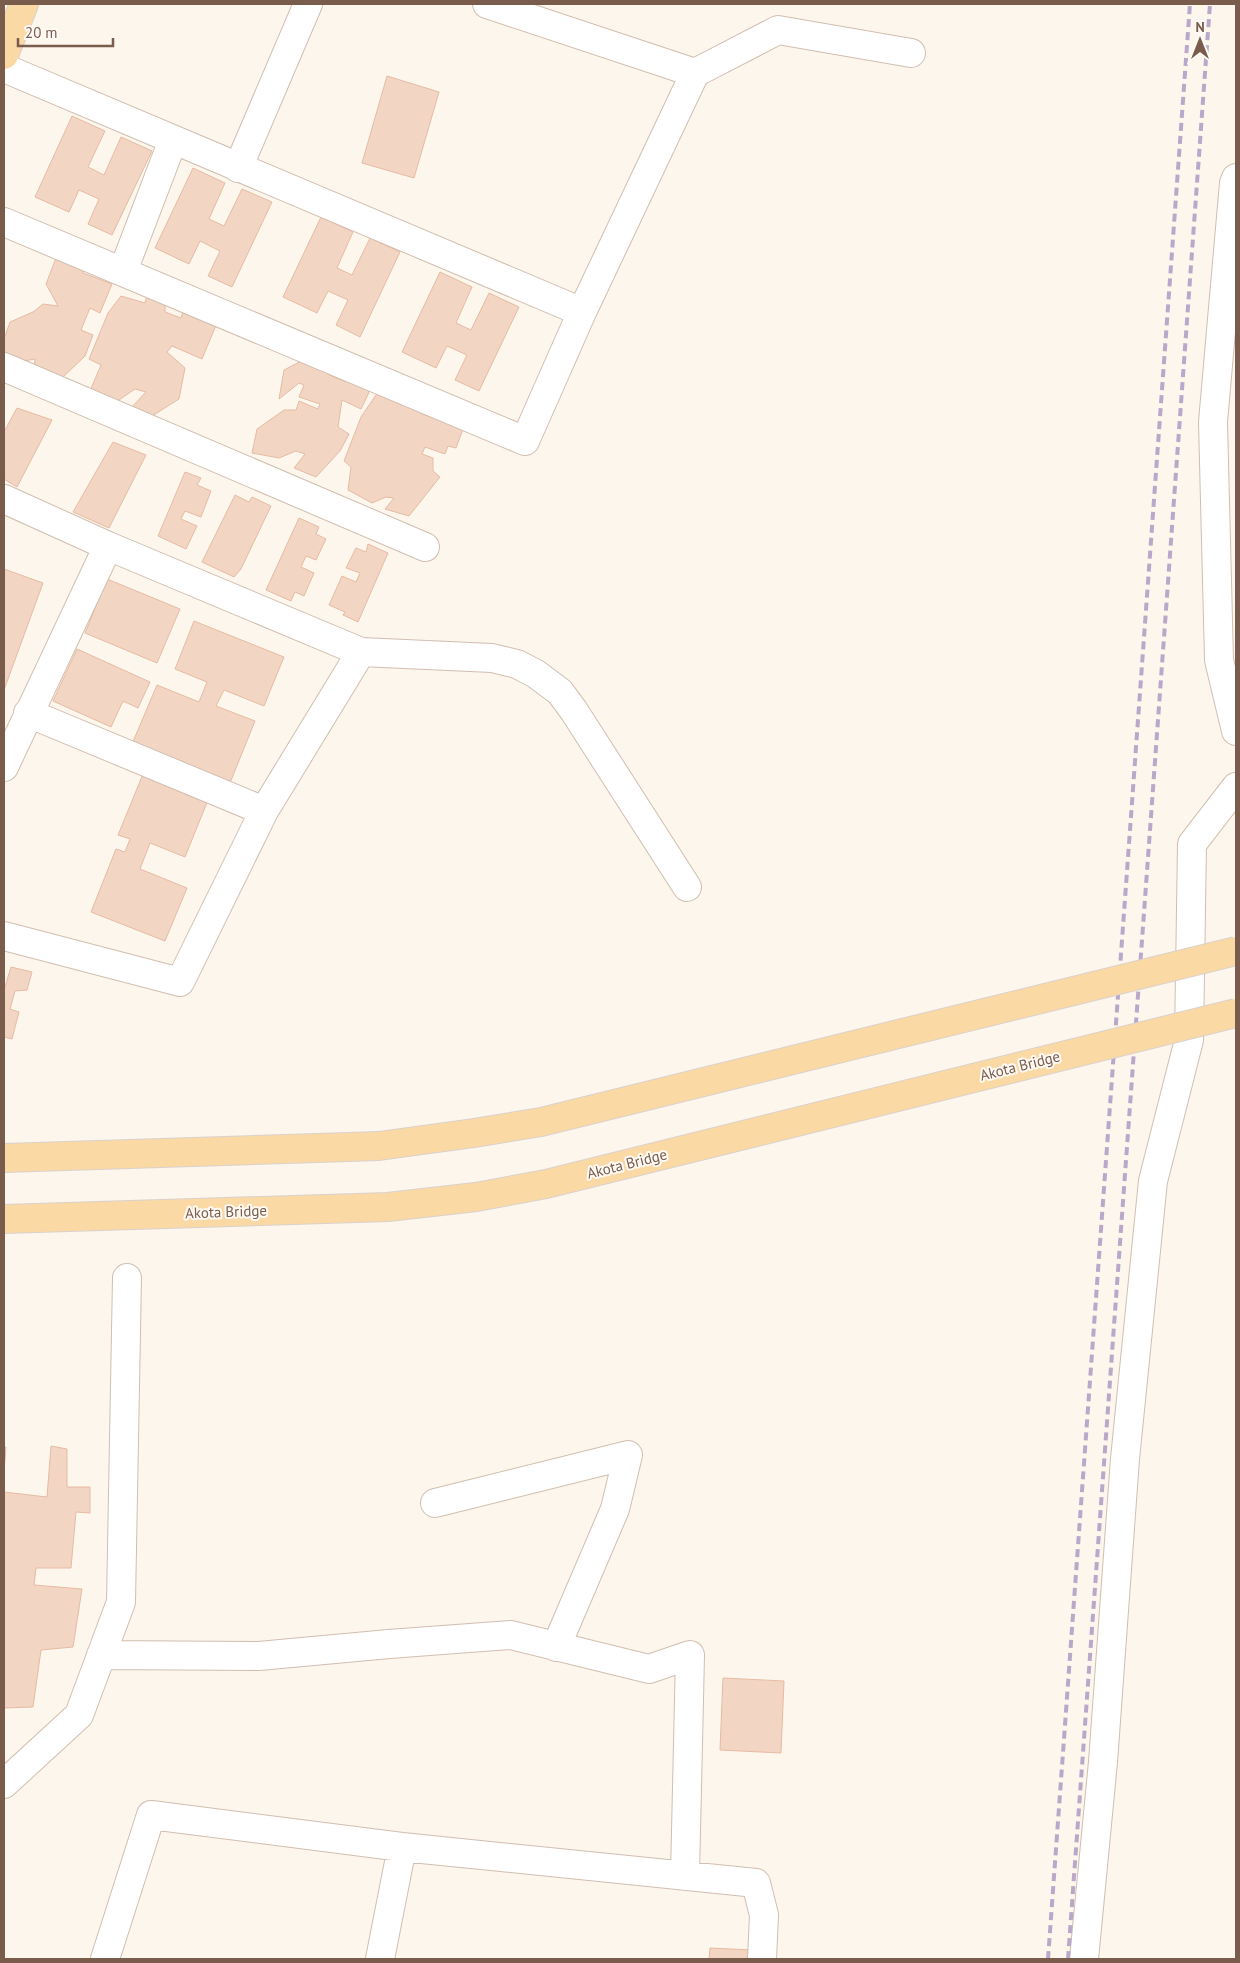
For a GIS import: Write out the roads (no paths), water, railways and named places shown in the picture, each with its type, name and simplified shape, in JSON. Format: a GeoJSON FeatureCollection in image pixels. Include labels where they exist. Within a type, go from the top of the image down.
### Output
{"type":"FeatureCollection","features":[{"type":"Feature","properties":{"kind":"main road"},"geometry":{"type":"LineString","coordinates":[[4,55],[24,4]]}},
{"type":"Feature","properties":{"kind":"main road"},"geometry":{"type":"LineString","coordinates":[[4,1158],[379,1146],[474,1133],[550,1119],[1236,951]]}},
{"type":"Feature","properties":{"kind":"main road","name":"Akota Bridge"},"geometry":{"type":"LineString","coordinates":[[4,1219],[388,1207],[476,1197],[546,1184],[1236,1013]]}},
{"type":"Feature","properties":{"kind":"street"},"geometry":{"type":"LineString","coordinates":[[238,168],[308,4]]}},
{"type":"Feature","properties":{"kind":"street"},"geometry":{"type":"LineString","coordinates":[[487,4],[695,73]]}},
{"type":"Feature","properties":{"kind":"street"},"geometry":{"type":"LineString","coordinates":[[4,222],[525,441],[582,312],[695,73],[778,30],[911,53]]}},
{"type":"Feature","properties":{"kind":"street"},"geometry":{"type":"LineString","coordinates":[[4,68],[582,312]]}},
{"type":"Feature","properties":{"kind":"street"},"geometry":{"type":"LineString","coordinates":[[123,271],[173,140]]}},
{"type":"Feature","properties":{"kind":"street"},"geometry":{"type":"LineString","coordinates":[[1236,178],[1234,183],[1213,422],[1218,660],[1236,731]]}},
{"type":"Feature","properties":{"kind":"street"},"geometry":{"type":"LineString","coordinates":[[4,367],[425,547]]}},
{"type":"Feature","properties":{"kind":"street"},"geometry":{"type":"LineString","coordinates":[[4,499],[108,546],[361,652],[492,658],[517,664],[536,674],[560,692],[574,711],[687,887]]}},
{"type":"Feature","properties":{"kind":"street"},"geometry":{"type":"LineString","coordinates":[[7,752],[28,714],[108,546]]}},
{"type":"Feature","properties":{"kind":"street"},"geometry":{"type":"LineString","coordinates":[[4,936],[180,982],[264,810],[361,652]]}},
{"type":"Feature","properties":{"kind":"street"},"geometry":{"type":"LineString","coordinates":[[28,714],[264,810]]}},
{"type":"Feature","properties":{"kind":"street"},"geometry":{"type":"LineString","coordinates":[[1084,1959],[1103,1762],[1125,1459],[1153,1182],[1189,1040],[1192,844],[1236,787]]}},
{"type":"Feature","properties":{"kind":"street"},"geometry":{"type":"LineString","coordinates":[[4,1784],[79,1715],[121,1602],[127,1278]]}},
{"type":"Feature","properties":{"kind":"street"},"geometry":{"type":"LineString","coordinates":[[435,1503],[628,1455],[614,1509],[556,1647]]}},
{"type":"Feature","properties":{"kind":"street"},"geometry":{"type":"LineString","coordinates":[[101,1655],[259,1656],[510,1635],[649,1669],[690,1655],[685,1876]]}},
{"type":"Feature","properties":{"kind":"street"},"geometry":{"type":"LineString","coordinates":[[105,1959],[151,1815],[402,1847],[756,1883],[764,1915],[762,1959]]}},
{"type":"Feature","properties":{"kind":"street"},"geometry":{"type":"LineString","coordinates":[[380,1959],[402,1847]]}},
{"type":"Feature","properties":{"kind":"railway"},"geometry":{"type":"LineString","coordinates":[[1048,1959],[1190,4]]}},
{"type":"Feature","properties":{"kind":"railway"},"geometry":{"type":"LineString","coordinates":[[1068,1959],[1210,4]]}}]}
